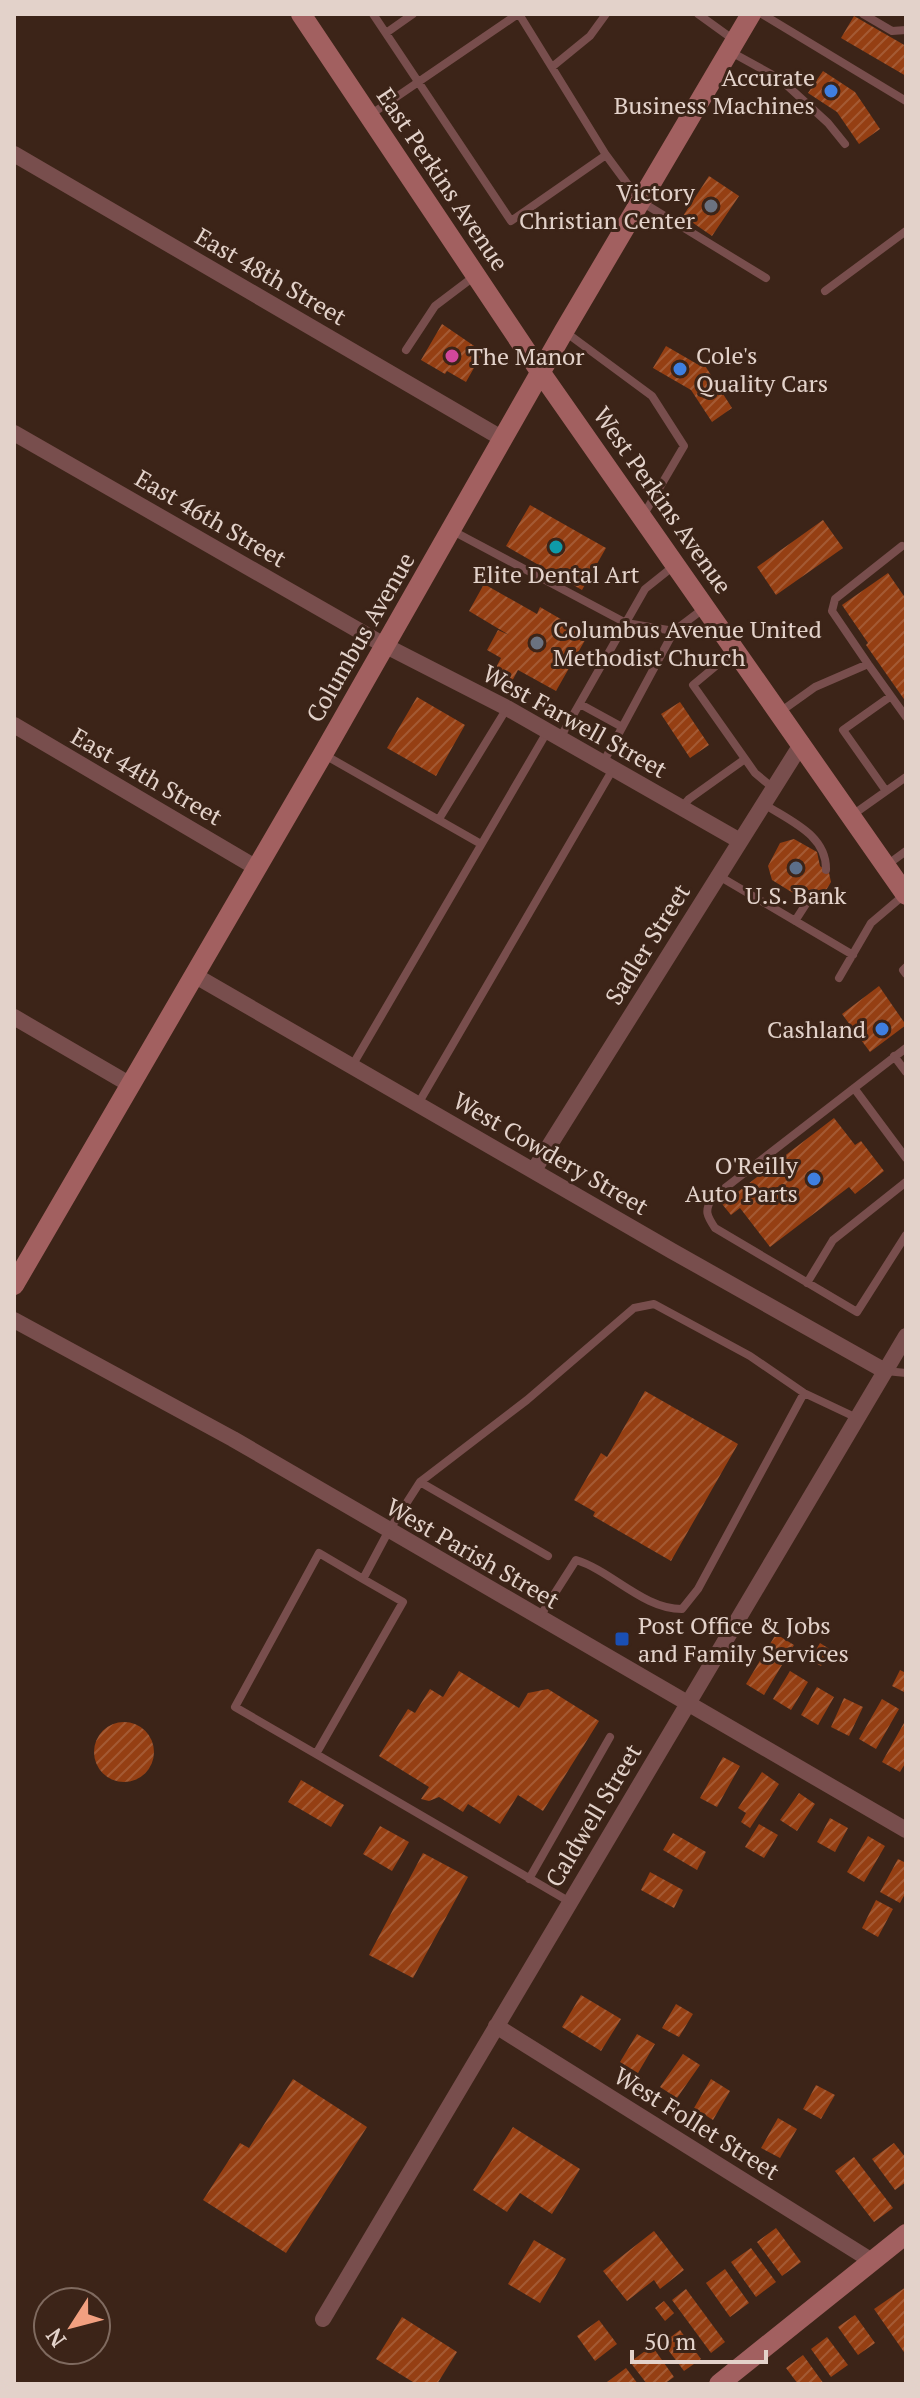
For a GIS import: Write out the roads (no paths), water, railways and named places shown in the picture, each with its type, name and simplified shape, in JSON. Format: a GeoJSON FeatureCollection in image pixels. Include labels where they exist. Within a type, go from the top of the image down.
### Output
{"type":"FeatureCollection","features":[{"type":"Feature","properties":{"kind":"main road","name":"East Perkins Avenue"},"geometry":{"type":"LineString","coordinates":[[301,14],[541,373]]}},
{"type":"Feature","properties":{"kind":"main road","name":"Columbus Avenue"},"geometry":{"type":"LineString","coordinates":[[14,1285],[323,754],[564,331],[751,14]]}},
{"type":"Feature","properties":{"kind":"main road","name":"West Perkins Avenue"},"geometry":{"type":"LineString","coordinates":[[541,373],[906,894]]}},
{"type":"Feature","properties":{"kind":"main road"},"geometry":{"type":"LineString","coordinates":[[719,2384],[906,2234]]}},
{"type":"Feature","properties":{"kind":"street","name":"East 48th Street"},"geometry":{"type":"LineString","coordinates":[[14,154],[503,439]]}},
{"type":"Feature","properties":{"kind":"street","name":"East 46th Street"},"geometry":{"type":"LineString","coordinates":[[14,433],[384,645]]}},
{"type":"Feature","properties":{"kind":"street","name":"West Farwell Street"},"geometry":{"type":"LineString","coordinates":[[384,645],[507,708],[740,841]]}},
{"type":"Feature","properties":{"kind":"street","name":"East 44th Street"},"geometry":{"type":"LineString","coordinates":[[14,725],[257,868]]}},
{"type":"Feature","properties":{"kind":"street","name":"Sadler Street"},"geometry":{"type":"LineString","coordinates":[[534,1170],[802,743]]}},
{"type":"Feature","properties":{"kind":"street","name":"West Cowdery Street"},"geometry":{"type":"LineString","coordinates":[[194,975],[885,1371]]}},
{"type":"Feature","properties":{"kind":"street"},"geometry":{"type":"LineString","coordinates":[[14,1017],[129,1084]]}},
{"type":"Feature","properties":{"kind":"street","name":"West Parish Street"},"geometry":{"type":"LineString","coordinates":[[14,1320],[233,1439],[388,1532],[906,1830]]}},
{"type":"Feature","properties":{"kind":"street","name":"Caldwell Street"},"geometry":{"type":"LineString","coordinates":[[323,2319],[906,1336]]}},
{"type":"Feature","properties":{"kind":"street","name":"West Follet Street"},"geometry":{"type":"LineString","coordinates":[[496,2026],[872,2261]]}},
{"type":"Feature","properties":{"kind":"lane"},"geometry":{"type":"LineString","coordinates":[[373,14],[511,221],[606,155]]}},
{"type":"Feature","properties":{"kind":"lane"},"geometry":{"type":"LineString","coordinates":[[386,33],[413,14]]}},
{"type":"Feature","properties":{"kind":"lane"},"geometry":{"type":"LineString","coordinates":[[369,115],[518,14],[606,155],[640,201],[766,278]]}},
{"type":"Feature","properties":{"kind":"lane"},"geometry":{"type":"LineString","coordinates":[[552,67],[590,36],[606,14]]}},
{"type":"Feature","properties":{"kind":"lane"},"geometry":{"type":"LineString","coordinates":[[698,14],[732,46],[780,79],[828,123],[845,144]]}},
{"type":"Feature","properties":{"kind":"lane"},"geometry":{"type":"LineString","coordinates":[[762,14],[906,101]]}},
{"type":"Feature","properties":{"kind":"lane"},"geometry":{"type":"LineString","coordinates":[[863,14],[892,31],[906,30]]}},
{"type":"Feature","properties":{"kind":"lane"},"geometry":{"type":"LineString","coordinates":[[825,291],[906,231]]}},
{"type":"Feature","properties":{"kind":"lane"},"geometry":{"type":"LineString","coordinates":[[406,350],[435,306],[476,275]]}},
{"type":"Feature","properties":{"kind":"lane"},"geometry":{"type":"LineString","coordinates":[[564,331],[652,396],[684,446],[643,516]]}},
{"type":"Feature","properties":{"kind":"lane"},"geometry":{"type":"LineString","coordinates":[[450,529],[626,623],[674,631]]}},
{"type":"Feature","properties":{"kind":"lane"},"geometry":{"type":"LineString","coordinates":[[902,546],[835,599],[832,611],[906,717]]}},
{"type":"Feature","properties":{"kind":"lane"},"geometry":{"type":"LineString","coordinates":[[352,1066],[481,844],[553,736],[580,704],[645,589],[677,564]]}},
{"type":"Feature","properties":{"kind":"lane"},"geometry":{"type":"LineString","coordinates":[[418,1104],[608,766],[622,727],[674,631],[706,606]]}},
{"type":"Feature","properties":{"kind":"lane"},"geometry":{"type":"LineString","coordinates":[[736,649],[693,685],[755,773],[773,789]]}},
{"type":"Feature","properties":{"kind":"lane"},"geometry":{"type":"LineString","coordinates":[[780,712],[815,687],[868,664]]}},
{"type":"Feature","properties":{"kind":"lane"},"geometry":{"type":"LineString","coordinates":[[886,791],[843,730],[891,696]]}},
{"type":"Feature","properties":{"kind":"lane"},"geometry":{"type":"LineString","coordinates":[[580,704],[622,727]]}},
{"type":"Feature","properties":{"kind":"lane"},"geometry":{"type":"LineString","coordinates":[[439,819],[507,708]]}},
{"type":"Feature","properties":{"kind":"lane"},"geometry":{"type":"LineString","coordinates":[[323,754],[481,844]]}},
{"type":"Feature","properties":{"kind":"lane"},"geometry":{"type":"LineString","coordinates":[[681,808],[745,759]]}},
{"type":"Feature","properties":{"kind":"lane"},"geometry":{"type":"LineString","coordinates":[[851,816],[906,777]]}},
{"type":"Feature","properties":{"kind":"lane"},"geometry":{"type":"LineString","coordinates":[[764,804],[818,842],[827,854],[826,870]]}},
{"type":"Feature","properties":{"kind":"lane"},"geometry":{"type":"LineString","coordinates":[[886,866],[906,851]]}},
{"type":"Feature","properties":{"kind":"lane"},"geometry":{"type":"LineString","coordinates":[[719,875],[853,955]]}},
{"type":"Feature","properties":{"kind":"lane"},"geometry":{"type":"LineString","coordinates":[[795,921],[813,893]]}},
{"type":"Feature","properties":{"kind":"lane"},"geometry":{"type":"LineString","coordinates":[[839,978],[871,923],[906,894]]}},
{"type":"Feature","properties":{"kind":"lane"},"geometry":{"type":"LineString","coordinates":[[906,967],[903,970],[906,974]]}},
{"type":"Feature","properties":{"kind":"lane"},"geometry":{"type":"LineString","coordinates":[[906,1048],[712,1198],[706,1215],[715,1228],[857,1312],[906,1235]]}},
{"type":"Feature","properties":{"kind":"lane"},"geometry":{"type":"LineString","coordinates":[[894,1056],[906,1072]]}},
{"type":"Feature","properties":{"kind":"lane"},"geometry":{"type":"LineString","coordinates":[[854,1088],[906,1158]]}},
{"type":"Feature","properties":{"kind":"lane"},"geometry":{"type":"LineString","coordinates":[[807,1283],[833,1240],[906,1182]]}},
{"type":"Feature","properties":{"kind":"lane"},"geometry":{"type":"LineString","coordinates":[[363,1579],[420,1482],[527,1400],[634,1308],[654,1304],[750,1356],[804,1393],[857,1418]]}},
{"type":"Feature","properties":{"kind":"lane"},"geometry":{"type":"LineString","coordinates":[[885,1371],[906,1373]]}},
{"type":"Feature","properties":{"kind":"lane"},"geometry":{"type":"LineString","coordinates":[[538,1618],[576,1560],[592,1565],[627,1588],[669,1609],[682,1609],[698,1589],[804,1393]]}},
{"type":"Feature","properties":{"kind":"lane"},"geometry":{"type":"LineString","coordinates":[[420,1482],[548,1556]]}},
{"type":"Feature","properties":{"kind":"lane"},"geometry":{"type":"LineString","coordinates":[[316,1754],[403,1602],[319,1553],[235,1707],[570,1902]]}},
{"type":"Feature","properties":{"kind":"lane"},"geometry":{"type":"LineString","coordinates":[[529,1879],[610,1737]]}},
{"type":"Feature","properties":{"kind":"place","name":"Accurate Business Machines"},"geometry":{"type":"Point","coordinates":[831,91]}},
{"type":"Feature","properties":{"kind":"place","name":"Victory Christian Center"},"geometry":{"type":"Point","coordinates":[711,206]}},
{"type":"Feature","properties":{"kind":"place","name":"The Manor"},"geometry":{"type":"Point","coordinates":[452,356]}},
{"type":"Feature","properties":{"kind":"place","name":"Cole's Quality Cars"},"geometry":{"type":"Point","coordinates":[680,369]}},
{"type":"Feature","properties":{"kind":"place","name":"Elite Dental Art"},"geometry":{"type":"Point","coordinates":[556,547]}},
{"type":"Feature","properties":{"kind":"place","name":"Columbus Avenue United Methodist Church"},"geometry":{"type":"Point","coordinates":[537,643]}},
{"type":"Feature","properties":{"kind":"place","name":"U.S. Bank"},"geometry":{"type":"Point","coordinates":[796,868]}},
{"type":"Feature","properties":{"kind":"place","name":"Cashland"},"geometry":{"type":"Point","coordinates":[882,1029]}},
{"type":"Feature","properties":{"kind":"place","name":"O'Reilly Auto Parts"},"geometry":{"type":"Point","coordinates":[814,1179]}},
{"type":"Feature","properties":{"kind":"place","name":"Post Office & Jobs and Family Services"},"geometry":{"type":"Point","coordinates":[622,1639]}}]}
